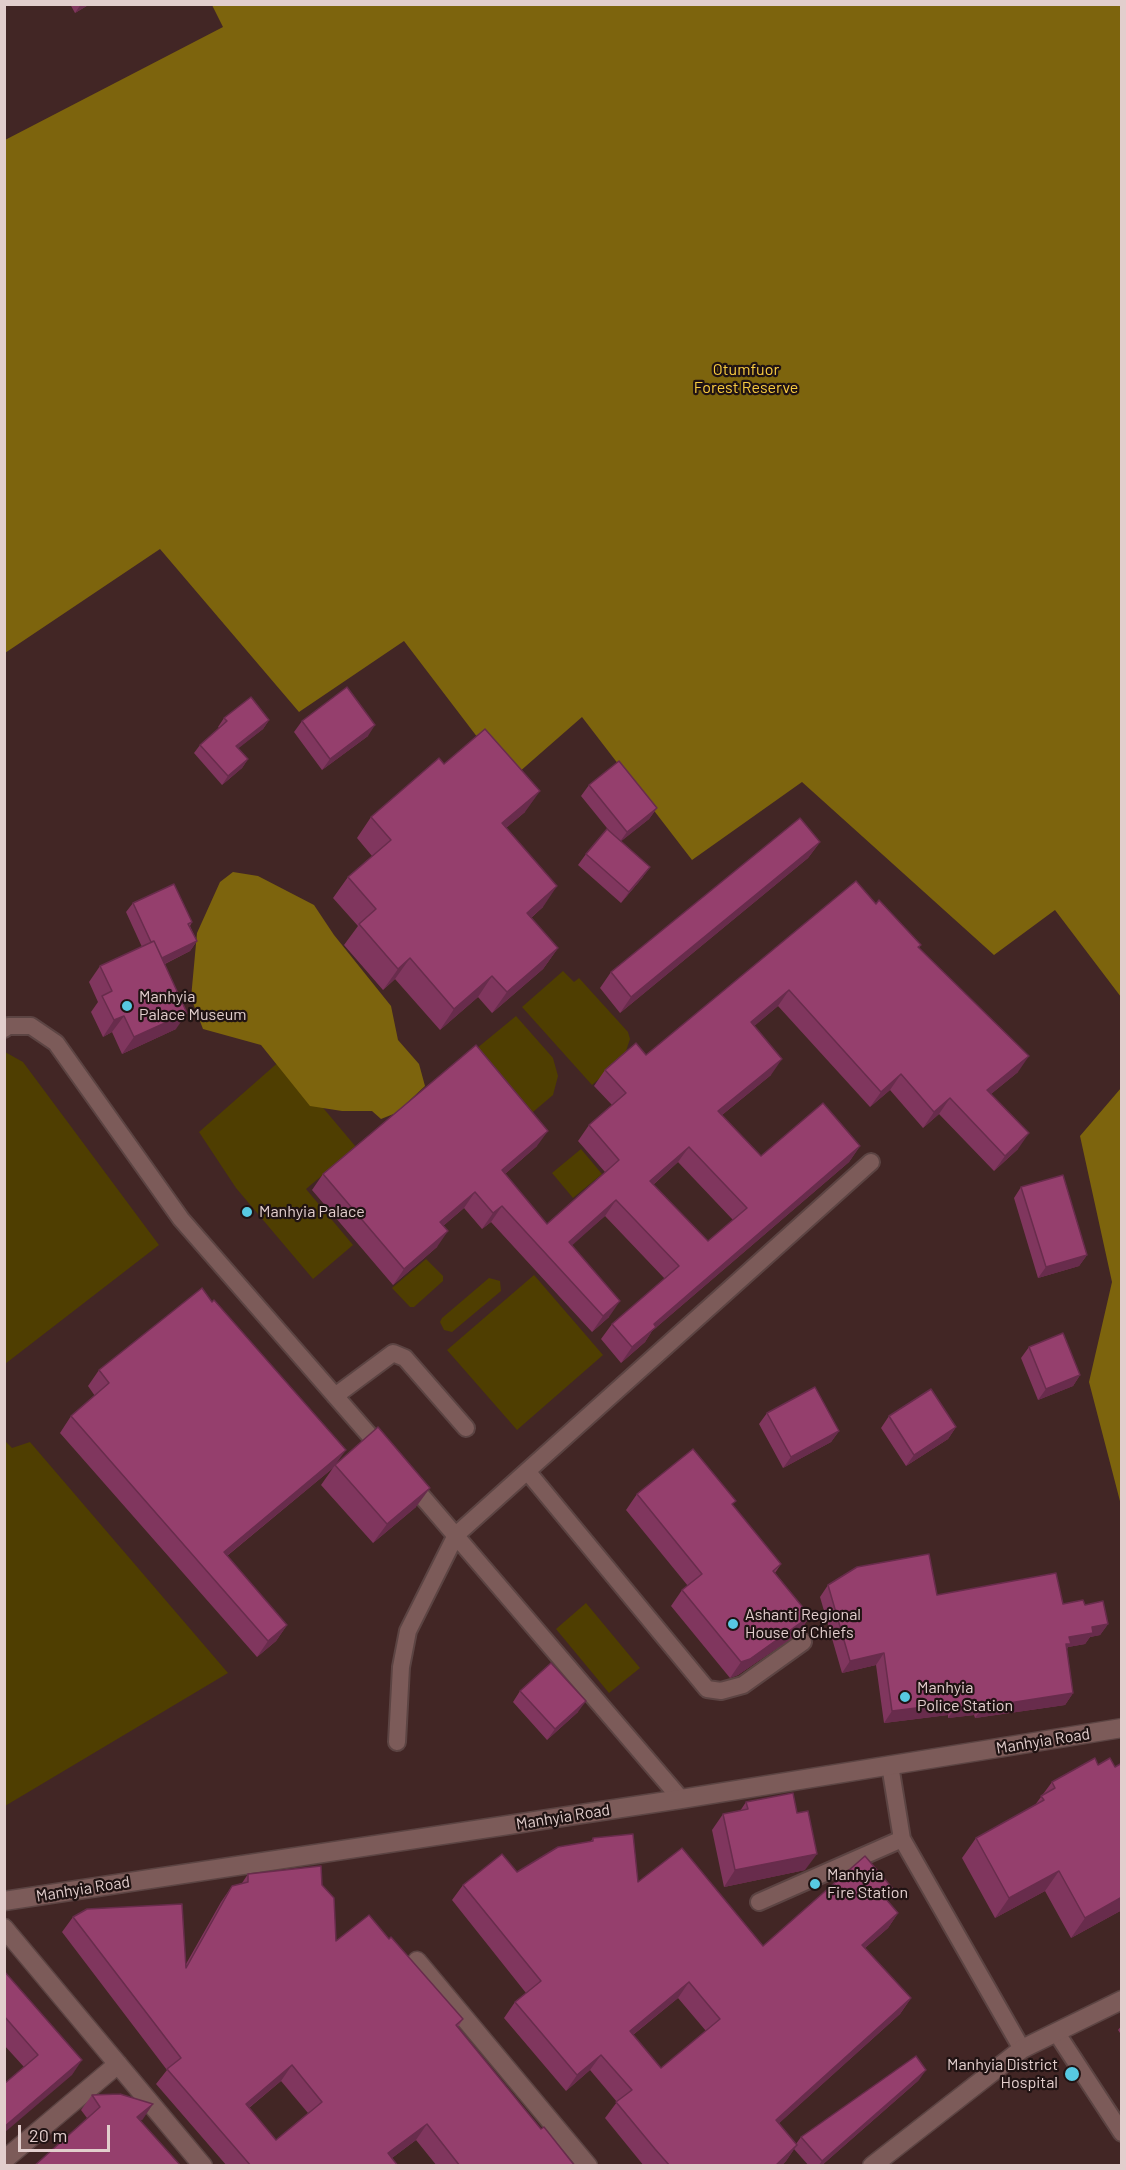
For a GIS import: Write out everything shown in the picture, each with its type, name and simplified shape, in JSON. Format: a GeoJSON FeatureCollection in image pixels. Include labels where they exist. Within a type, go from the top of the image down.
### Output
{"type":"FeatureCollection","features":[{"type":"Feature","properties":{"kind":"main road","name":"Manhyia Road"},"geometry":{"type":"LineString","coordinates":[[4,1901],[681,1799],[1122,1728]]}},
{"type":"Feature","properties":{"kind":"main road"},"geometry":{"type":"LineString","coordinates":[[4,1928],[203,2166]]}},
{"type":"Feature","properties":{"kind":"main road"},"geometry":{"type":"LineString","coordinates":[[417,1961],[588,2166]]}},
{"type":"Feature","properties":{"kind":"main road"},"geometry":{"type":"LineString","coordinates":[[872,2166],[1022,2049],[1122,2000]]}},
{"type":"Feature","properties":{"kind":"main road"},"geometry":{"type":"LineString","coordinates":[[4,2160],[118,2064]]}},
{"type":"Feature","properties":{"kind":"lane"},"geometry":{"type":"LineString","coordinates":[[4,1029],[8,1026],[31,1026],[56,1043],[181,1220],[456,1535],[681,1799]]}},
{"type":"Feature","properties":{"kind":"lane"},"geometry":{"type":"LineString","coordinates":[[398,1742],[401,1667],[408,1631],[456,1535],[871,1162]]}},
{"type":"Feature","properties":{"kind":"lane"},"geometry":{"type":"LineString","coordinates":[[335,1396],[393,1353],[405,1358],[466,1428]]}},
{"type":"Feature","properties":{"kind":"lane"},"geometry":{"type":"LineString","coordinates":[[527,1471],[707,1689],[721,1691],[743,1685],[803,1642]]}},
{"type":"Feature","properties":{"kind":"lane"},"geometry":{"type":"LineString","coordinates":[[890,1765],[902,1839],[1022,2049]]}},
{"type":"Feature","properties":{"kind":"lane"},"geometry":{"type":"LineString","coordinates":[[759,1902],[902,1839]]}},
{"type":"Feature","properties":{"kind":"lane"},"geometry":{"type":"LineString","coordinates":[[1056,2032],[1122,2133]]}},
{"type":"Feature","properties":{"kind":"shaded area"},"geometry":{"type":"Polygon","coordinates":[[[563,971],[574,982],[579,978],[628,1032],[630,1039],[624,1057],[592,1085],[522,1007],[563,971]]]}},
{"type":"Feature","properties":{"kind":"shaded area"},"geometry":{"type":"Polygon","coordinates":[[[516,1016],[553,1058],[558,1076],[553,1095],[520,1123],[465,1058],[516,1016]]]}},
{"type":"Feature","properties":{"kind":"shaded area"},"geometry":{"type":"Polygon","coordinates":[[[5,1052],[23,1062],[159,1245],[5,1364],[5,1052]]]}},
{"type":"Feature","properties":{"kind":"shaded area"},"geometry":{"type":"Polygon","coordinates":[[[282,1059],[356,1147],[306,1189],[353,1245],[313,1279],[236,1188],[199,1132],[282,1059]]]}},
{"type":"Feature","properties":{"kind":"shaded area"},"geometry":{"type":"Polygon","coordinates":[[[581,1149],[602,1174],[573,1198],[552,1173],[581,1149]]]}},
{"type":"Feature","properties":{"kind":"shaded area"},"geometry":{"type":"Polygon","coordinates":[[[426,1259],[443,1276],[443,1281],[414,1307],[410,1307],[392,1288],[426,1259]]]}},
{"type":"Feature","properties":{"kind":"shaded area"},"geometry":{"type":"Polygon","coordinates":[[[534,1275],[603,1355],[517,1430],[447,1350],[534,1275]]]}},
{"type":"Feature","properties":{"kind":"shaded area"},"geometry":{"type":"Polygon","coordinates":[[[489,1278],[500,1281],[501,1291],[452,1332],[444,1330],[440,1322],[442,1318],[489,1278]]]}},
{"type":"Feature","properties":{"kind":"shaded area"},"geometry":{"type":"Polygon","coordinates":[[[4,1440],[12,1448],[30,1442],[228,1673],[5,1806],[4,1440]]]}},
{"type":"Feature","properties":{"kind":"shaded area"},"geometry":{"type":"Polygon","coordinates":[[[586,1603],[640,1668],[609,1693],[556,1629],[586,1603]]]}},
{"type":"Feature","properties":{"kind":"green space","name":"Otumfuor Forest Reserve"},"geometry":{"type":"Polygon","coordinates":[[[212,5],[1121,5],[1121,997],[1055,910],[994,955],[802,782],[692,860],[582,717],[510,780],[404,641],[299,712],[160,549],[5,653],[5,140],[223,27],[212,5]]]}},
{"type":"Feature","properties":{"kind":"green space"},"geometry":{"type":"Polygon","coordinates":[[[233,872],[258,876],[314,905],[334,935],[391,1006],[398,1040],[419,1064],[425,1086],[396,1113],[381,1119],[372,1111],[342,1111],[310,1106],[261,1045],[203,1029],[191,998],[197,933],[220,882],[233,872]]]}},
{"type":"Feature","properties":{"kind":"green space"},"geometry":{"type":"Polygon","coordinates":[[[1121,1088],[1121,1505],[1089,1382],[1112,1282],[1080,1136],[1121,1088]]]}},
{"type":"Feature","properties":{"kind":"building"},"geometry":{"type":"Polygon","coordinates":[[[347,687],[375,725],[330,759],[302,721],[347,687]]]}},
{"type":"Feature","properties":{"kind":"building"},"geometry":{"type":"Polygon","coordinates":[[[251,697],[269,720],[236,746],[248,759],[228,776],[200,745],[227,721],[224,718],[251,697]]]}},
{"type":"Feature","properties":{"kind":"building"},"geometry":{"type":"Polygon","coordinates":[[[485,729],[540,791],[502,823],[557,886],[527,913],[558,948],[507,992],[492,976],[454,1009],[410,958],[398,969],[359,924],[376,909],[348,877],[391,840],[371,817],[439,758],[444,764],[485,729]]]}},
{"type":"Feature","properties":{"kind":"building"},"geometry":{"type":"Polygon","coordinates":[[[619,761],[657,808],[627,832],[589,785],[619,761]]]}},
{"type":"Feature","properties":{"kind":"building"},"geometry":{"type":"Polygon","coordinates":[[[800,818],[820,842],[631,997],[611,972],[800,818]]]}},
{"type":"Feature","properties":{"kind":"building"},"geometry":{"type":"Polygon","coordinates":[[[607,829],[650,867],[629,892],[586,854],[607,829]]]}},
{"type":"Feature","properties":{"kind":"building"},"geometry":{"type":"Polygon","coordinates":[[[856,881],[876,904],[879,900],[921,945],[918,947],[1029,1056],[987,1090],[1029,1133],[1005,1156],[950,1098],[934,1112],[901,1074],[881,1092],[789,990],[751,1022],[782,1059],[718,1111],[761,1156],[823,1103],[860,1146],[654,1324],[656,1327],[632,1347],[612,1324],[679,1266],[616,1200],[569,1242],[620,1301],[603,1316],[502,1206],[493,1213],[475,1192],[440,1222],[448,1231],[404,1269],[323,1174],[476,1045],[548,1131],[502,1170],[547,1224],[619,1160],[589,1125],[626,1093],[605,1070],[636,1043],[646,1055],[856,881]],[[689,1147],[650,1181],[708,1241],[747,1208],[689,1147]]]}},
{"type":"Feature","properties":{"kind":"building"},"geometry":{"type":"Polygon","coordinates":[[[174,884],[192,922],[188,924],[197,941],[162,958],[154,941],[151,942],[133,903],[174,884]]]}},
{"type":"Feature","properties":{"kind":"building"},"geometry":{"type":"Polygon","coordinates":[[[154,941],[187,1013],[134,1037],[124,1016],[114,1020],[102,996],[112,991],[100,966],[154,941]]]}},
{"type":"Feature","properties":{"kind":"building"},"geometry":{"type":"Polygon","coordinates":[[[1063,1175],[1087,1255],[1046,1267],[1021,1187],[1063,1175]]]}},
{"type":"Feature","properties":{"kind":"building"},"geometry":{"type":"Polygon","coordinates":[[[202,1288],[212,1302],[214,1300],[346,1450],[224,1552],[287,1625],[268,1641],[71,1416],[109,1383],[99,1370],[202,1288]]]}},
{"type":"Feature","properties":{"kind":"building"},"geometry":{"type":"Polygon","coordinates":[[[1063,1333],[1080,1375],[1046,1389],[1029,1347],[1063,1333]]]}},
{"type":"Feature","properties":{"kind":"building"},"geometry":{"type":"Polygon","coordinates":[[[815,1387],[839,1431],[791,1457],[767,1413],[815,1387]]]}},
{"type":"Feature","properties":{"kind":"building"},"geometry":{"type":"Polygon","coordinates":[[[931,1389],[956,1427],[914,1455],[889,1416],[931,1389]]]}},
{"type":"Feature","properties":{"kind":"building"},"geometry":{"type":"Polygon","coordinates":[[[378,1427],[430,1488],[387,1524],[335,1465],[378,1427]]]}},
{"type":"Feature","properties":{"kind":"building"},"geometry":{"type":"Polygon","coordinates":[[[693,1449],[736,1501],[732,1504],[781,1564],[773,1571],[810,1616],[750,1659],[741,1662],[682,1590],[702,1574],[637,1494],[693,1449]]]}},
{"type":"Feature","properties":{"kind":"building"},"geometry":{"type":"Polygon","coordinates":[[[929,1554],[937,1595],[1056,1573],[1063,1604],[1083,1600],[1085,1605],[1103,1601],[1108,1624],[1092,1627],[1093,1633],[1069,1637],[1071,1644],[1066,1644],[1073,1693],[983,1707],[982,1704],[956,1707],[956,1703],[892,1711],[884,1653],[850,1661],[828,1585],[857,1567],[929,1554]]]}},
{"type":"Feature","properties":{"kind":"building"},"geometry":{"type":"Polygon","coordinates":[[[551,1663],[586,1701],[555,1729],[520,1691],[551,1663]]]}},
{"type":"Feature","properties":{"kind":"building"},"geometry":{"type":"Polygon","coordinates":[[[1095,1758],[1098,1765],[1110,1758],[1115,1767],[1122,1763],[1122,1897],[1085,1918],[1059,1871],[1009,1898],[976,1838],[1044,1800],[1041,1796],[1055,1788],[1052,1782],[1095,1758]]]}},
{"type":"Feature","properties":{"kind":"building"},"geometry":{"type":"Polygon","coordinates":[[[793,1793],[797,1813],[808,1811],[817,1854],[735,1870],[723,1814],[748,1809],[746,1802],[793,1793]]]}},
{"type":"Feature","properties":{"kind":"building"},"geometry":{"type":"Polygon","coordinates":[[[633,1834],[638,1882],[682,1848],[763,1946],[865,1856],[894,1890],[885,1898],[898,1913],[862,1945],[911,1998],[776,2120],[797,2145],[775,2166],[670,2166],[616,2102],[632,2090],[601,2055],[577,2075],[515,2002],[541,1981],[463,1885],[502,1854],[517,1872],[558,1847],[593,1841],[593,1838],[633,1834]],[[689,1982],[630,2031],[661,2068],[720,2019],[689,1982]]]}},
{"type":"Feature","properties":{"kind":"building"},"geometry":{"type":"Polygon","coordinates":[[[321,1866],[322,1885],[334,1898],[336,1941],[369,1915],[463,2019],[456,2025],[541,2129],[544,2127],[575,2166],[460,2166],[427,2124],[388,2153],[398,2166],[251,2166],[167,2069],[181,2058],[73,1917],[87,1909],[182,1904],[186,1968],[232,1886],[248,1882],[248,1874],[321,1866]],[[292,2065],[246,2104],[276,2140],[322,2102],[292,2065]]]}},
{"type":"Feature","properties":{"kind":"building"},"geometry":{"type":"Polygon","coordinates":[[[4,1971],[82,2060],[4,2127],[4,2084],[38,2055],[4,2016],[4,1971]]]}},
{"type":"Feature","properties":{"kind":"building"},"geometry":{"type":"Polygon","coordinates":[[[916,2056],[926,2070],[822,2161],[801,2137],[916,2056]]]}},
{"type":"Feature","properties":{"kind":"building"},"geometry":{"type":"Polygon","coordinates":[[[120,2094],[153,2104],[137,2117],[181,2166],[34,2166],[100,2107],[92,2095],[120,2094]]]}},
{"type":"Feature","properties":{"kind":"place","name":"Manhyia Palace Museum"},"geometry":{"type":"Point","coordinates":[127,1006]}},
{"type":"Feature","properties":{"kind":"place","name":"Manhyia Palace"},"geometry":{"type":"Point","coordinates":[247,1212]}},
{"type":"Feature","properties":{"kind":"place","name":"Ashanti Regional House of Chiefs"},"geometry":{"type":"Point","coordinates":[733,1624]}},
{"type":"Feature","properties":{"kind":"place","name":"Manhyia Police Station"},"geometry":{"type":"Point","coordinates":[905,1697]}},
{"type":"Feature","properties":{"kind":"place","name":"Manhyia Fire Station"},"geometry":{"type":"Point","coordinates":[815,1884]}},
{"type":"Feature","properties":{"kind":"place","name":"Manhyia District Hospital"},"geometry":{"type":"Point","coordinates":[1072,2074]}}]}
